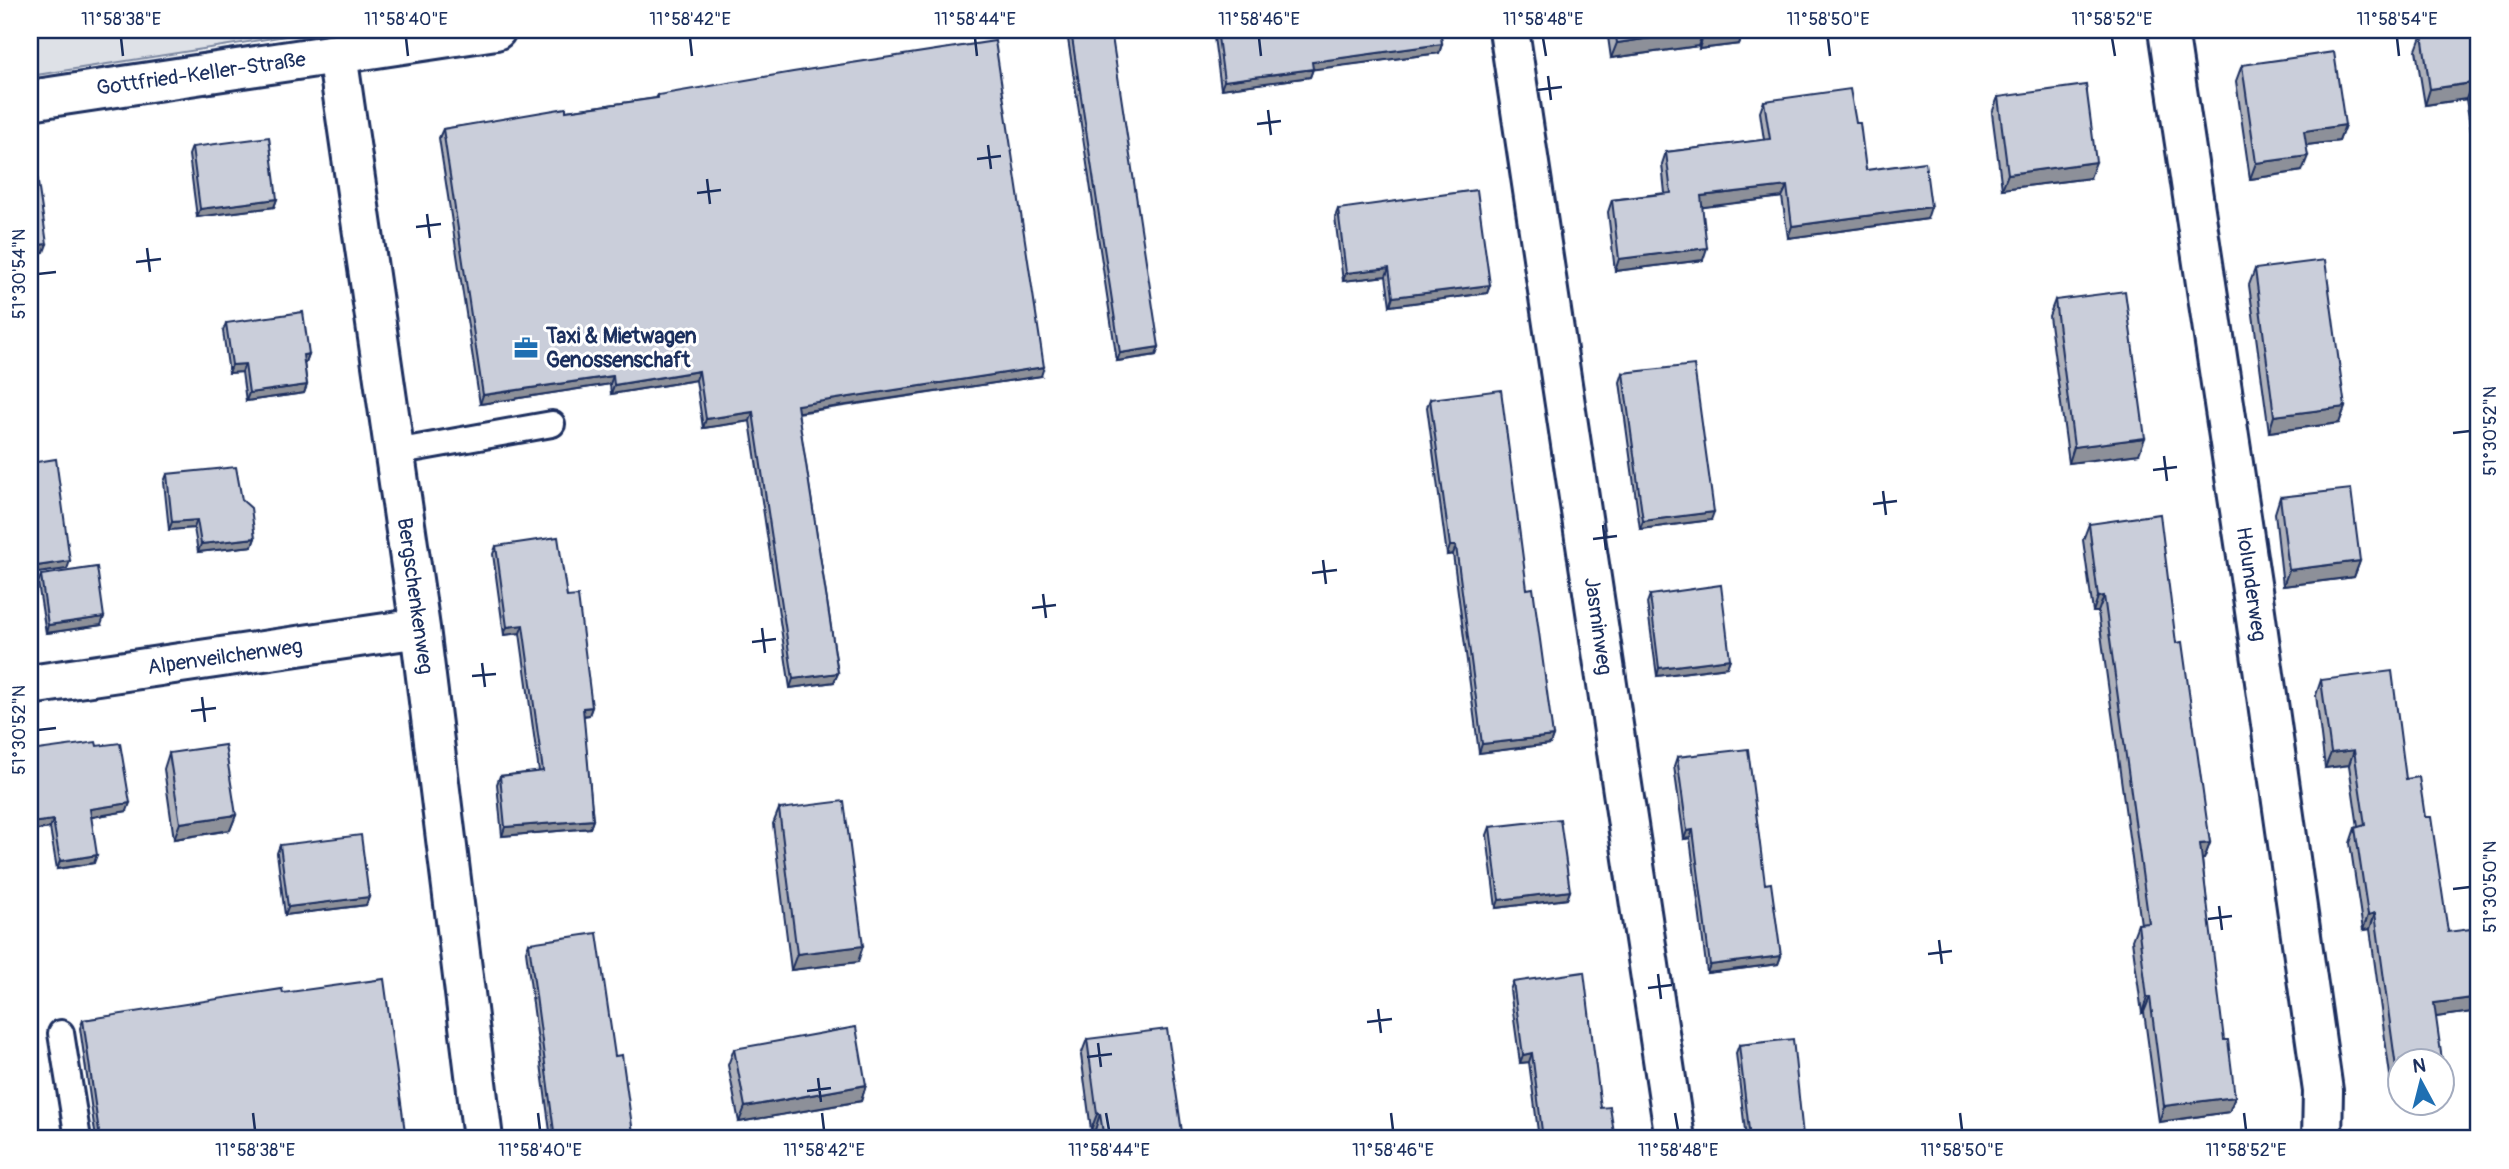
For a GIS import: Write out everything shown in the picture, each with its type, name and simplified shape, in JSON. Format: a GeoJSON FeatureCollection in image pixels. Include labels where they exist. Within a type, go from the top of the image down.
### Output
{"type":"FeatureCollection","features":[{"type":"Feature","properties":{"kind":"street","name":"Gottfried-Keller-Straße"},"geometry":{"type":"LineString","coordinates":[[30,100],[496,30]]}},
{"type":"Feature","properties":{"kind":"street","name":"Jasminweg"},"geometry":{"type":"LineString","coordinates":[[1509,30],[1675,1139]]}},
{"type":"Feature","properties":{"kind":"street","name":"Holunderweg"},"geometry":{"type":"LineString","coordinates":[[2168,30],[2252,590],[2323,1091],[2322,1139]]}},
{"type":"Feature","properties":{"kind":"street","name":"Bergschenkenweg"},"geometry":{"type":"LineString","coordinates":[[337,54],[420,628],[483,1139]]}},
{"type":"Feature","properties":{"kind":"street","name":"Alpenveilchenweg"},"geometry":{"type":"LineString","coordinates":[[30,685],[420,628]]}},
{"type":"Feature","properties":{"kind":"lane"},"geometry":{"type":"LineString","coordinates":[[395,452],[552,424]]}},
{"type":"Feature","properties":{"kind":"lane"},"geometry":{"type":"LineString","coordinates":[[61,1032],[78,1139]]}},
{"type":"Feature","properties":{"kind":"shaded area"},"geometry":{"type":"Polygon","coordinates":[[[30,30],[318,30],[318,31],[30,76],[30,30]]]}},
{"type":"Feature","properties":{"kind":"building"},"geometry":{"type":"Polygon","coordinates":[[[1111,30],[1159,347],[1120,353],[1071,31],[1111,30]]]}},
{"type":"Feature","properties":{"kind":"building"},"geometry":{"type":"Polygon","coordinates":[[[1217,30],[1440,30],[1442,44],[1312,62],[1313,69],[1224,81],[1217,30]]]}},
{"type":"Feature","properties":{"kind":"building"},"geometry":{"type":"Polygon","coordinates":[[[1615,30],[1704,30],[1617,43],[1615,30]]]}},
{"type":"Feature","properties":{"kind":"building"},"geometry":{"type":"Polygon","coordinates":[[[1704,30],[1730,30],[1704,33],[1704,30]]]}},
{"type":"Feature","properties":{"kind":"building"},"geometry":{"type":"Polygon","coordinates":[[[2479,30],[2479,129],[2472,83],[2430,89],[2422,34],[2479,30]]]}},
{"type":"Feature","properties":{"kind":"building"},"geometry":{"type":"Polygon","coordinates":[[[995,41],[1044,367],[797,405],[838,673],[793,679],[753,412],[706,419],[699,371],[614,385],[613,376],[483,395],[443,129],[566,108],[566,111],[658,98],[658,95],[793,72],[995,41]]]}},
{"type":"Feature","properties":{"kind":"building"},"geometry":{"type":"Polygon","coordinates":[[[2334,52],[2345,125],[2304,131],[2308,156],[2256,163],[2242,65],[2334,52]]]}},
{"type":"Feature","properties":{"kind":"building"},"geometry":{"type":"Polygon","coordinates":[[[2086,85],[2096,162],[2008,174],[1998,97],[2086,85]]]}},
{"type":"Feature","properties":{"kind":"building"},"geometry":{"type":"Polygon","coordinates":[[[1850,89],[1856,123],[1860,123],[1866,170],[1925,162],[1931,207],[1792,226],[1787,186],[1701,196],[1707,248],[1619,259],[1612,200],[1671,193],[1666,152],[1770,139],[1764,101],[1850,89]]]}},
{"type":"Feature","properties":{"kind":"building"},"geometry":{"type":"Polygon","coordinates":[[[269,137],[277,199],[200,209],[192,147],[269,137]]]}},
{"type":"Feature","properties":{"kind":"building"},"geometry":{"type":"Polygon","coordinates":[[[36,169],[47,244],[30,246],[30,170],[36,169]]]}},
{"type":"Feature","properties":{"kind":"building"},"geometry":{"type":"Polygon","coordinates":[[[1477,190],[1490,285],[1393,297],[1389,268],[1346,273],[1338,209],[1477,190]]]}},
{"type":"Feature","properties":{"kind":"building"},"geometry":{"type":"Polygon","coordinates":[[[2325,260],[2345,407],[2274,416],[2255,269],[2325,260]]]}},
{"type":"Feature","properties":{"kind":"building"},"geometry":{"type":"Polygon","coordinates":[[[2125,291],[2145,438],[2074,447],[2055,300],[2125,291]]]}},
{"type":"Feature","properties":{"kind":"building"},"geometry":{"type":"Polygon","coordinates":[[[303,312],[309,354],[303,355],[307,385],[249,393],[245,364],[232,365],[226,323],[303,312]]]}},
{"type":"Feature","properties":{"kind":"building"},"geometry":{"type":"Polygon","coordinates":[[[1694,365],[1714,512],[1643,521],[1623,373],[1694,365]]]}},
{"type":"Feature","properties":{"kind":"building"},"geometry":{"type":"Polygon","coordinates":[[[1501,390],[1527,589],[1533,588],[1553,736],[1482,744],[1456,546],[1450,546],[1430,399],[1501,390]]]}},
{"type":"Feature","properties":{"kind":"building"},"geometry":{"type":"Polygon","coordinates":[[[56,459],[70,561],[30,567],[30,463],[56,459]]]}},
{"type":"Feature","properties":{"kind":"building"},"geometry":{"type":"Polygon","coordinates":[[[236,467],[242,500],[251,508],[255,538],[201,544],[197,520],[172,522],[167,474],[236,467]]]}},
{"type":"Feature","properties":{"kind":"building"},"geometry":{"type":"Polygon","coordinates":[[[2351,489],[2360,561],[2289,570],[2280,497],[2351,489]]]}},
{"type":"Feature","properties":{"kind":"building"},"geometry":{"type":"Polygon","coordinates":[[[2160,514],[2176,643],[2182,642],[2210,843],[2200,844],[2224,1040],[2228,1040],[2235,1097],[2164,1106],[2138,924],[2149,923],[2104,596],[2098,597],[2089,524],[2160,514]]]}},
{"type":"Feature","properties":{"kind":"building"},"geometry":{"type":"Polygon","coordinates":[[[558,537],[567,597],[578,596],[592,707],[583,708],[593,820],[505,827],[500,776],[543,771],[523,625],[507,627],[496,546],[558,537]]]}},
{"type":"Feature","properties":{"kind":"building"},"geometry":{"type":"Polygon","coordinates":[[[97,567],[104,617],[48,625],[41,575],[97,567]]]}},
{"type":"Feature","properties":{"kind":"building"},"geometry":{"type":"Polygon","coordinates":[[[1721,585],[1730,659],[1659,668],[1650,595],[1721,585]]]}},
{"type":"Feature","properties":{"kind":"building"},"geometry":{"type":"Polygon","coordinates":[[[2392,671],[2406,779],[2419,777],[2425,817],[2431,817],[2448,932],[2479,928],[2479,997],[2434,1003],[2440,1046],[2393,1046],[2375,913],[2368,915],[2355,828],[2365,825],[2354,750],[2331,753],[2321,680],[2392,671]]]}},
{"type":"Feature","properties":{"kind":"building"},"geometry":{"type":"Polygon","coordinates":[[[96,742],[97,746],[120,743],[130,803],[90,809],[97,855],[60,861],[53,820],[30,823],[30,751],[96,742]]]}},
{"type":"Feature","properties":{"kind":"building"},"geometry":{"type":"Polygon","coordinates":[[[225,745],[236,815],[180,823],[169,753],[225,745]]]}},
{"type":"Feature","properties":{"kind":"building"},"geometry":{"type":"Polygon","coordinates":[[[1748,749],[1765,884],[1771,883],[1781,956],[1710,965],[1693,830],[1687,831],[1677,757],[1748,749]]]}},
{"type":"Feature","properties":{"kind":"building"},"geometry":{"type":"Polygon","coordinates":[[[844,801],[863,946],[797,954],[779,809],[844,801]]]}},
{"type":"Feature","properties":{"kind":"building"},"geometry":{"type":"Polygon","coordinates":[[[1560,819],[1570,891],[1499,900],[1490,827],[1560,819]]]}},
{"type":"Feature","properties":{"kind":"building"},"geometry":{"type":"Polygon","coordinates":[[[361,835],[369,897],[288,907],[280,845],[361,835]]]}},
{"type":"Feature","properties":{"kind":"building"},"geometry":{"type":"Polygon","coordinates":[[[597,933],[615,1056],[622,1055],[633,1133],[593,1139],[555,1139],[529,943],[597,933]]]}},
{"type":"Feature","properties":{"kind":"building"},"geometry":{"type":"Polygon","coordinates":[[[1584,972],[1601,1108],[1610,1107],[1615,1139],[1543,1139],[1532,1053],[1523,1055],[1513,982],[1584,972]]]}},
{"type":"Feature","properties":{"kind":"building"},"geometry":{"type":"Polygon","coordinates":[[[384,979],[406,1139],[100,1139],[83,1020],[282,989],[283,993],[384,979]]]}},
{"type":"Feature","properties":{"kind":"building"},"geometry":{"type":"Polygon","coordinates":[[[856,1027],[866,1085],[745,1107],[734,1049],[856,1027]]]}},
{"type":"Feature","properties":{"kind":"building"},"geometry":{"type":"Polygon","coordinates":[[[1167,1029],[1183,1139],[1104,1139],[1100,1114],[1097,1114],[1087,1039],[1167,1029]]]}},
{"type":"Feature","properties":{"kind":"building"},"geometry":{"type":"Polygon","coordinates":[[[1793,1039],[1803,1136],[1750,1139],[1739,1045],[1793,1039]]]}},
{"type":"Feature","properties":{"kind":"building"},"geometry":{"type":"Polygon","coordinates":[[[2196,1132],[2240,1135],[2240,1139],[2195,1139],[2196,1132]]]}},
{"type":"Feature","properties":{"kind":"place","name":"Taxi & Mietwagen Genossenschaft"},"geometry":{"type":"Point","coordinates":[526,348]}}]}
